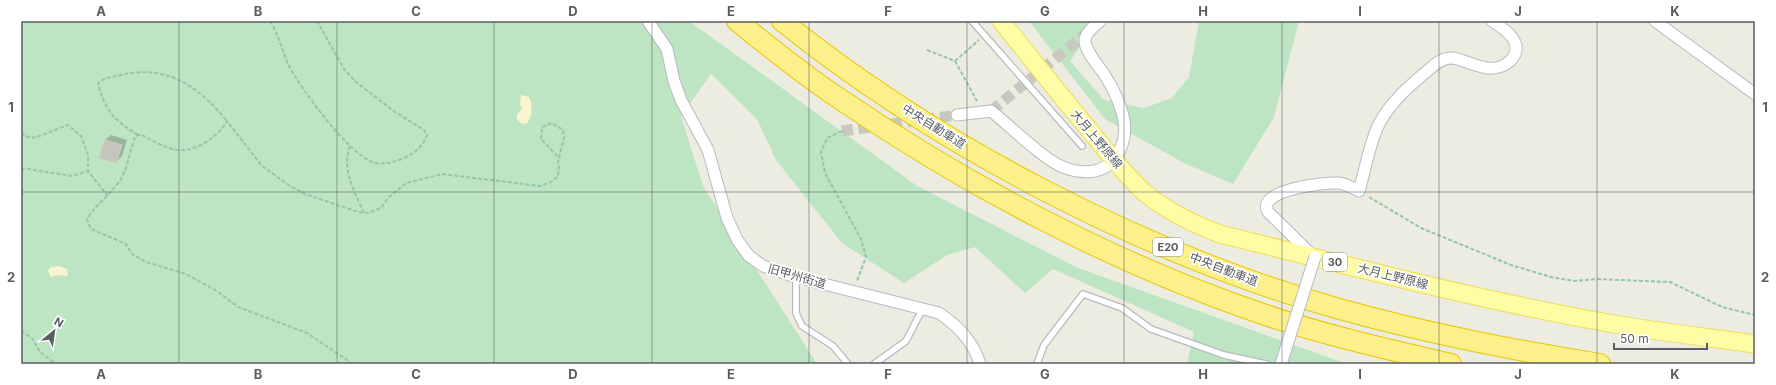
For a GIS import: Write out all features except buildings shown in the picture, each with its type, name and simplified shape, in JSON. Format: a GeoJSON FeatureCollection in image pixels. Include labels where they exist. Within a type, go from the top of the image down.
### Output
{"type":"FeatureCollection","features":[{"type":"Feature","properties":{"kind":"highway","name":"E20"},"geometry":{"type":"LineString","coordinates":[[737,21],[842,101],[900,139],[969,179],[1112,253],[1257,312],[1339,336],[1451,364]]}},
{"type":"Feature","properties":{"kind":"highway","name":"中央自動車道"},"geometry":{"type":"LineString","coordinates":[[782,21],[857,77],[981,155],[1055,195],[1198,260],[1319,302],[1394,323],[1481,342],[1600,364]]}},
{"type":"Feature","properties":{"kind":"main road","name":"大月上野原線"},"geometry":{"type":"LineString","coordinates":[[1001,21],[1114,160],[1145,193],[1182,217],[1220,234],[1444,289],[1540,309],[1626,326],[1755,344]]}},
{"type":"Feature","properties":{"kind":"street","name":"旧甲州街道"},"geometry":{"type":"LineString","coordinates":[[648,21],[667,49],[674,81],[681,100],[708,150],[727,218],[738,241],[750,256],[763,266],[796,277],[939,313],[953,322],[969,339],[980,364]]}},
{"type":"Feature","properties":{"kind":"street"},"geometry":{"type":"LineString","coordinates":[[957,115],[991,111],[1039,151],[1062,167],[1084,172],[1093,172],[1114,160],[1124,142],[1125,133],[1123,114],[1116,95],[1090,54],[1085,41],[1087,33],[1100,21]]}},
{"type":"Feature","properties":{"kind":"street"},"geometry":{"type":"LineString","coordinates":[[1281,364],[1315,257],[1268,212],[1266,203],[1270,198],[1284,192],[1311,184],[1339,183],[1359,191],[1378,125],[1394,101],[1417,79],[1440,60],[1447,58],[1452,58],[1475,66],[1489,67],[1506,64],[1513,56],[1515,46],[1511,35],[1492,21]]}},
{"type":"Feature","properties":{"kind":"street"},"geometry":{"type":"LineString","coordinates":[[1655,21],[1755,94]]}},
{"type":"Feature","properties":{"kind":"lane"},"geometry":{"type":"LineString","coordinates":[[972,21],[1082,146]]}},
{"type":"Feature","properties":{"kind":"lane"},"geometry":{"type":"LineString","coordinates":[[796,277],[796,313],[802,326],[833,346],[848,364]]}},
{"type":"Feature","properties":{"kind":"lane"},"geometry":{"type":"LineString","coordinates":[[1037,364],[1044,345],[1083,294],[1122,308],[1151,329],[1224,355],[1266,364]]}},
{"type":"Feature","properties":{"kind":"lane"},"geometry":{"type":"LineString","coordinates":[[874,364],[906,341],[923,308]]}},
{"type":"Feature","properties":{"kind":"path"},"geometry":{"type":"LineString","coordinates":[[270,21],[277,32],[289,66],[301,85],[339,136],[372,162],[382,164],[411,156],[424,144],[427,135],[424,130],[395,112],[356,82],[344,69],[317,21]]}},
{"type":"Feature","properties":{"kind":"path"},"geometry":{"type":"LineString","coordinates":[[955,61],[984,35]]}},
{"type":"Feature","properties":{"kind":"path"},"geometry":{"type":"LineString","coordinates":[[928,50],[955,61],[983,112]]}},
{"type":"Feature","properties":{"kind":"path"},"geometry":{"type":"LineString","coordinates":[[227,121],[214,136],[192,148],[173,149],[138,135],[110,115],[102,100],[98,83],[104,78],[133,72],[164,74],[176,79],[204,96],[212,103],[227,121],[262,166],[290,186],[305,194],[364,213],[381,208],[388,198],[406,183],[442,174],[540,186],[551,182],[558,176],[559,158],[564,137],[563,130],[552,123],[542,127],[541,139],[559,158]]}},
{"type":"Feature","properties":{"kind":"path"},"geometry":{"type":"LineString","coordinates":[[21,133],[30,138],[37,137],[68,124],[82,136],[88,155],[88,171],[108,196]]}},
{"type":"Feature","properties":{"kind":"path"},"geometry":{"type":"LineString","coordinates":[[842,131],[827,138],[821,152],[825,172],[861,239],[866,257],[860,275],[852,290]]}},
{"type":"Feature","properties":{"kind":"path"},"geometry":{"type":"LineString","coordinates":[[138,135],[121,178],[108,196],[89,214],[87,220],[91,229],[126,244],[132,254],[146,262],[186,274],[217,292],[238,307],[307,333],[354,364]]}},
{"type":"Feature","properties":{"kind":"path"},"geometry":{"type":"LineString","coordinates":[[350,146],[348,152],[350,178],[364,213]]}},
{"type":"Feature","properties":{"kind":"path"},"geometry":{"type":"LineString","coordinates":[[21,168],[72,176],[88,171]]}},
{"type":"Feature","properties":{"kind":"path"},"geometry":{"type":"LineString","coordinates":[[1359,191],[1421,228],[1511,265],[1551,277],[1574,281],[1596,279],[1670,282],[1722,307],[1755,315]]}},
{"type":"Feature","properties":{"kind":"path"},"geometry":{"type":"LineString","coordinates":[[21,331],[32,338],[40,352],[56,364]]}},
{"type":"Feature","properties":{"kind":"green space"},"geometry":{"type":"Polygon","coordinates":[[[21,21],[689,21],[917,186],[1078,268],[1347,364],[1187,364],[1194,332],[1053,269],[1025,293],[975,247],[947,255],[904,283],[842,243],[776,160],[757,119],[711,74],[681,116],[703,186],[817,364],[21,364],[21,21]]]}},
{"type":"Feature","properties":{"kind":"green space"},"geometry":{"type":"Polygon","coordinates":[[[1029,21],[1099,21],[1070,61],[1104,100],[1144,108],[1172,98],[1189,77],[1199,21],[1299,21],[1274,117],[1233,184],[1184,163],[1105,119],[1029,21]]]}},
{"type":"Feature","properties":{"kind":"sand"},"geometry":{"type":"Polygon","coordinates":[[[521,95],[529,97],[531,104],[531,115],[526,124],[520,123],[517,119],[517,115],[522,108],[520,104],[521,95]]]}},
{"type":"Feature","properties":{"kind":"sand"},"geometry":{"type":"Polygon","coordinates":[[[59,266],[67,269],[68,275],[50,276],[48,270],[51,267],[59,266]]]}},
{"type":"Feature","properties":{"kind":"tunnel"},"geometry":{"type":"LineString","coordinates":[[991,111],[1087,33]]}},
{"type":"Feature","properties":{"kind":"tunnel"},"geometry":{"type":"LineString","coordinates":[[842,131],[957,115]]}}]}
